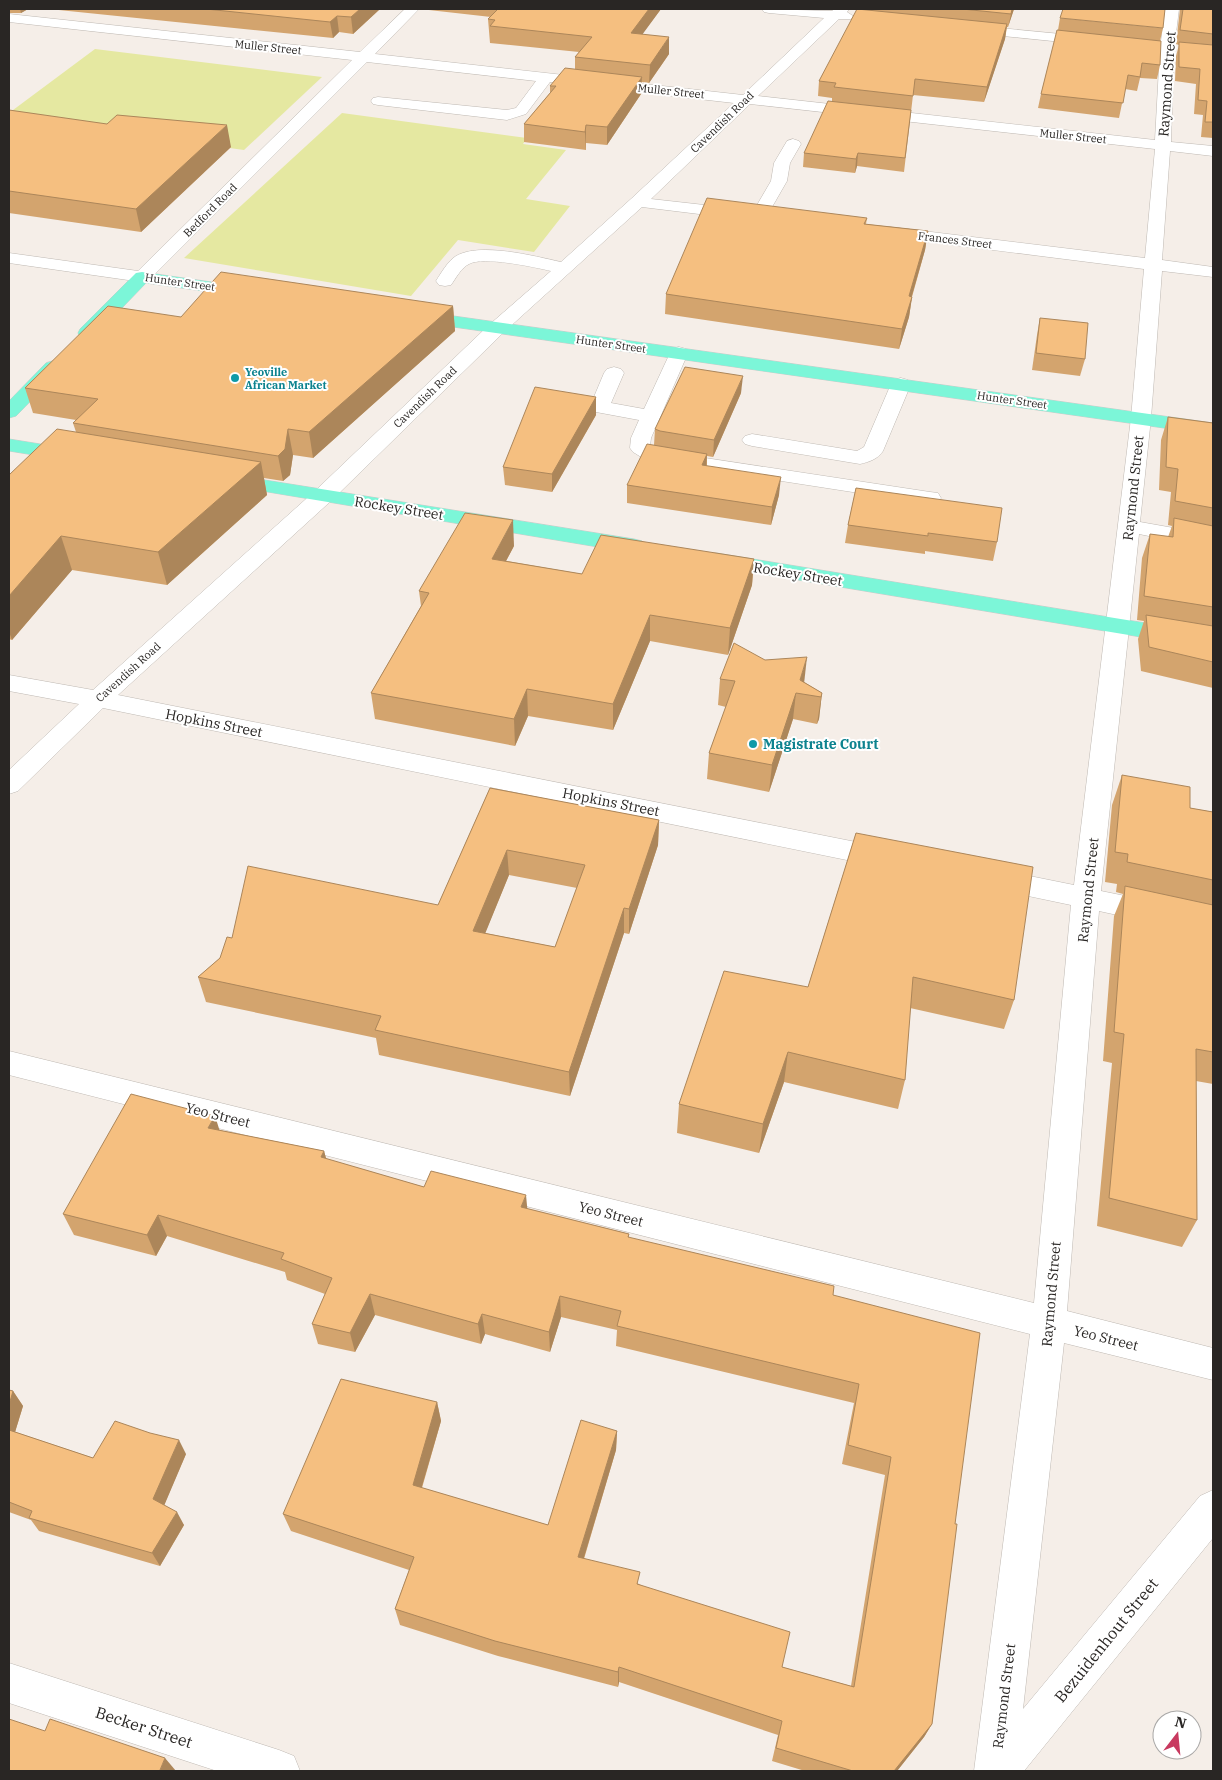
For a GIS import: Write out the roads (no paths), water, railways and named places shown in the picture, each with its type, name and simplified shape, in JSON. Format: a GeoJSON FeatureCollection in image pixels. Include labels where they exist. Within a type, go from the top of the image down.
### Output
{"type":"FeatureCollection","features":[{"type":"Feature","properties":{"kind":"main road","name":"Hunter Street"},"geometry":{"type":"LineString","coordinates":[[142,276],[260,294]]}},
{"type":"Feature","properties":{"kind":"main road","name":"Bedford Road"},"geometry":{"type":"LineString","coordinates":[[9,412],[142,276]]}},
{"type":"Feature","properties":{"kind":"main road","name":"Hunter Street"},"geometry":{"type":"LineString","coordinates":[[398,314],[1213,429]]}},
{"type":"Feature","properties":{"kind":"main road"},"geometry":{"type":"LineString","coordinates":[[9,445],[88,458]]}},
{"type":"Feature","properties":{"kind":"main road","name":"Rockey Street"},"geometry":{"type":"LineString","coordinates":[[206,476],[658,550]]}},
{"type":"Feature","properties":{"kind":"main road","name":"Rockey Street"},"geometry":{"type":"LineString","coordinates":[[697,557],[1213,642]]}},
{"type":"Feature","properties":{"kind":"street","name":"Bedford Road"},"geometry":{"type":"LineString","coordinates":[[142,276],[412,9]]}},
{"type":"Feature","properties":{"kind":"street"},"geometry":{"type":"LineString","coordinates":[[769,9],[844,14]]}},
{"type":"Feature","properties":{"kind":"street","name":"Raymond Street"},"geometry":{"type":"LineString","coordinates":[[997,1771],[1049,1324],[1086,898],[1141,418],[1163,146],[1167,49],[1172,9]]}},
{"type":"Feature","properties":{"kind":"street","name":"Cavendish Road"},"geometry":{"type":"LineString","coordinates":[[9,785],[98,699],[324,495],[496,329],[638,202],[745,99],[844,14]]}},
{"type":"Feature","properties":{"kind":"street","name":"Muller Street"},"geometry":{"type":"LineString","coordinates":[[9,18],[1213,151]]}},
{"type":"Feature","properties":{"kind":"street"},"geometry":{"type":"LineString","coordinates":[[959,23],[1108,43]]}},
{"type":"Feature","properties":{"kind":"street"},"geometry":{"type":"LineString","coordinates":[[378,101],[507,116],[521,111],[546,77]]}},
{"type":"Feature","properties":{"kind":"street"},"geometry":{"type":"LineString","coordinates":[[758,217],[779,182],[782,163],[794,144]]}},
{"type":"Feature","properties":{"kind":"street"},"geometry":{"type":"LineString","coordinates":[[638,202],[778,219]]}},
{"type":"Feature","properties":{"kind":"street","name":"Frances Street"},"geometry":{"type":"LineString","coordinates":[[876,231],[1213,272]]}},
{"type":"Feature","properties":{"kind":"street"},"geometry":{"type":"LineString","coordinates":[[444,282],[462,260],[476,256],[510,259],[564,268]]}},
{"type":"Feature","properties":{"kind":"street","name":"Hunter Street"},"geometry":{"type":"LineString","coordinates":[[9,258],[142,276]]}},
{"type":"Feature","properties":{"kind":"street"},"geometry":{"type":"LineString","coordinates":[[679,353],[641,438],[640,448],[653,456],[954,502]]}},
{"type":"Feature","properties":{"kind":"street"},"geometry":{"type":"LineString","coordinates":[[614,373],[601,404],[603,408],[651,416]]}},
{"type":"Feature","properties":{"kind":"street"},"geometry":{"type":"LineString","coordinates":[[752,440],[860,458],[873,451],[902,384]]}},
{"type":"Feature","properties":{"kind":"street"},"geometry":{"type":"LineString","coordinates":[[1129,526],[1213,542]]}},
{"type":"Feature","properties":{"kind":"street","name":"Hopkins Street"},"geometry":{"type":"LineString","coordinates":[[9,683],[98,699],[910,862]]}},
{"type":"Feature","properties":{"kind":"street"},"geometry":{"type":"LineString","coordinates":[[969,874],[1213,925]]}},
{"type":"Feature","properties":{"kind":"street","name":"Yeo Street"},"geometry":{"type":"LineString","coordinates":[[9,1063],[1213,1364]]}},
{"type":"Feature","properties":{"kind":"street","name":"Bezuidenhout Street"},"geometry":{"type":"LineString","coordinates":[[997,1771],[1213,1508]]}},
{"type":"Feature","properties":{"kind":"street","name":"Becker Street"},"geometry":{"type":"LineString","coordinates":[[9,1683],[279,1771]]}},
{"type":"Feature","properties":{"kind":"place","name":"Yeoville African Market"},"geometry":{"type":"Point","coordinates":[235,378]}},
{"type":"Feature","properties":{"kind":"place","name":"Magistrate Court"},"geometry":{"type":"Point","coordinates":[753,744]}}]}
